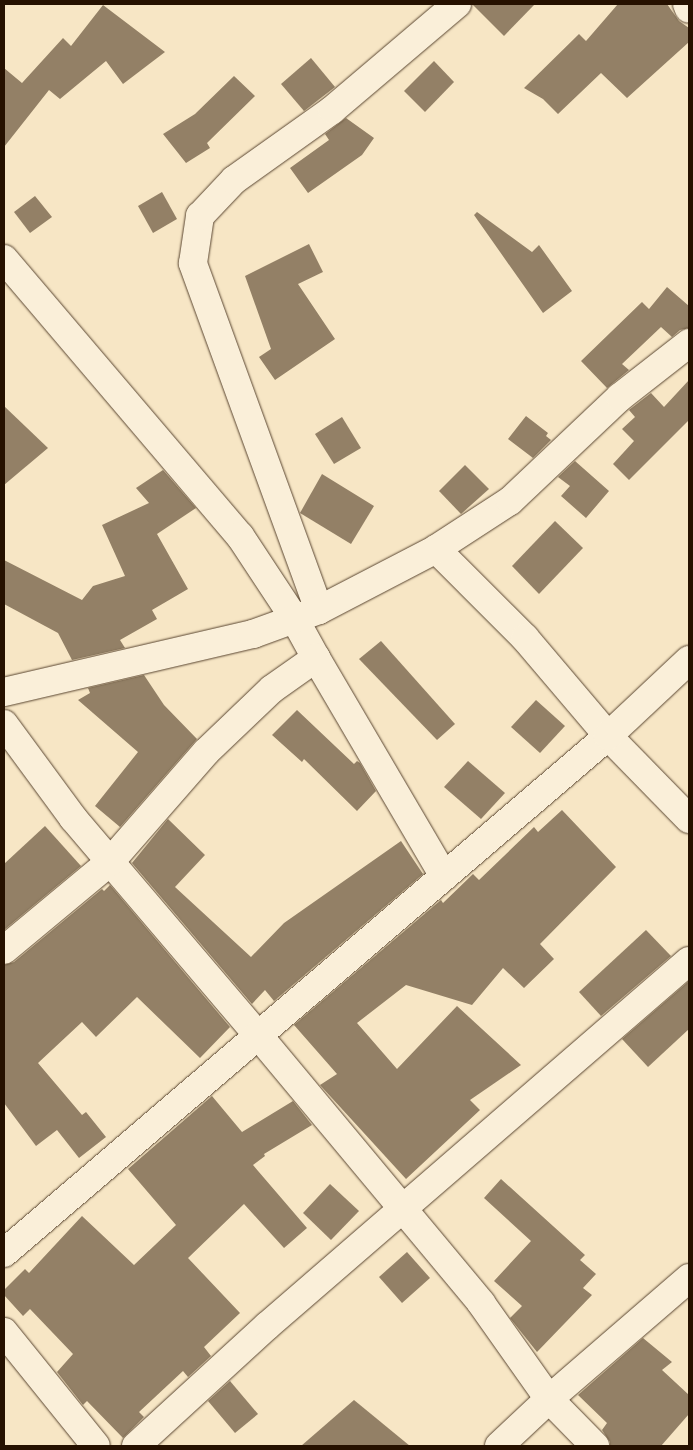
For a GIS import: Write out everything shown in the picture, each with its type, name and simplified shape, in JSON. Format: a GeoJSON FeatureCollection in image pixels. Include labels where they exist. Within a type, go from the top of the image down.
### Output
{"type":"FeatureCollection","features":[{"type":"Feature","properties":{"kind":"street"},"geometry":{"type":"LineString","coordinates":[[444,876],[316,658],[307,614],[193,263],[200,216],[234,180],[332,110],[457,4]]}},
{"type":"Feature","properties":{"kind":"street"},"geometry":{"type":"LineString","coordinates":[[687,4],[689,8]]}},
{"type":"Feature","properties":{"kind":"street"},"geometry":{"type":"LineString","coordinates":[[4,259],[307,614]]}},
{"type":"Feature","properties":{"kind":"street"},"geometry":{"type":"LineString","coordinates":[[4,692],[253,634],[307,614],[436,549],[510,501],[620,398],[689,343]]}},
{"type":"Feature","properties":{"kind":"street"},"geometry":{"type":"LineString","coordinates":[[436,549],[525,638],[608,736],[689,819]]}},
{"type":"Feature","properties":{"kind":"street"},"geometry":{"type":"LineString","coordinates":[[4,950],[110,862],[206,752],[272,689],[316,658]]}},
{"type":"Feature","properties":{"kind":"street"},"geometry":{"type":"LineString","coordinates":[[4,1253],[608,736],[689,660]]}},
{"type":"Feature","properties":{"kind":"street"},"geometry":{"type":"LineString","coordinates":[[4,724],[73,818],[258,1035],[481,1303],[549,1399],[595,1446]]}},
{"type":"Feature","properties":{"kind":"street"},"geometry":{"type":"LineString","coordinates":[[136,1446],[267,1326],[689,961]]}},
{"type":"Feature","properties":{"kind":"street"},"geometry":{"type":"LineString","coordinates":[[499,1446],[549,1399],[689,1278]]}},
{"type":"Feature","properties":{"kind":"street"},"geometry":{"type":"LineString","coordinates":[[4,1332],[96,1446]]}},
{"type":"Feature","properties":{"kind":"building"},"geometry":{"type":"Polygon","coordinates":[[[472,4],[535,4],[504,36],[472,4]]]}},
{"type":"Feature","properties":{"kind":"building"},"geometry":{"type":"Polygon","coordinates":[[[618,4],[667,4],[679,21],[689,28],[689,42],[627,98],[601,73],[558,114],[543,99],[524,88],[579,34],[586,41],[618,4]]]}},
{"type":"Feature","properties":{"kind":"building"},"geometry":{"type":"Polygon","coordinates":[[[103,5],[165,52],[123,84],[106,61],[60,99],[49,90],[4,147],[4,68],[22,83],[63,38],[71,46],[103,5]]]}},
{"type":"Feature","properties":{"kind":"building"},"geometry":{"type":"Polygon","coordinates":[[[311,58],[335,87],[304,111],[281,84],[311,58]]]}},
{"type":"Feature","properties":{"kind":"building"},"geometry":{"type":"Polygon","coordinates":[[[434,61],[454,82],[425,112],[404,91],[434,61]]]}},
{"type":"Feature","properties":{"kind":"building"},"geometry":{"type":"Polygon","coordinates":[[[234,76],[255,96],[207,143],[210,148],[186,163],[163,134],[195,114],[234,76]]]}},
{"type":"Feature","properties":{"kind":"building"},"geometry":{"type":"Polygon","coordinates":[[[346,118],[374,138],[362,155],[308,193],[290,168],[329,140],[325,134],[346,118]]]}},
{"type":"Feature","properties":{"kind":"building"},"geometry":{"type":"Polygon","coordinates":[[[162,192],[177,219],[153,233],[138,206],[162,192]]]}},
{"type":"Feature","properties":{"kind":"building"},"geometry":{"type":"Polygon","coordinates":[[[35,196],[52,217],[30,233],[14,212],[35,196]]]}},
{"type":"Feature","properties":{"kind":"building"},"geometry":{"type":"Polygon","coordinates":[[[477,212],[532,252],[539,245],[572,291],[543,313],[474,215],[477,212]]]}},
{"type":"Feature","properties":{"kind":"building"},"geometry":{"type":"Polygon","coordinates":[[[309,244],[323,272],[298,284],[335,339],[275,380],[259,357],[271,349],[245,276],[309,244]]]}},
{"type":"Feature","properties":{"kind":"building"},"geometry":{"type":"Polygon","coordinates":[[[667,287],[689,306],[689,328],[680,330],[672,337],[661,327],[622,364],[629,370],[607,388],[581,361],[642,302],[649,309],[667,287]]]}},
{"type":"Feature","properties":{"kind":"building"},"geometry":{"type":"Polygon","coordinates":[[[689,380],[689,420],[629,480],[613,464],[634,441],[622,429],[635,417],[629,410],[651,393],[664,407],[689,380]]]}},
{"type":"Feature","properties":{"kind":"building"},"geometry":{"type":"Polygon","coordinates":[[[4,406],[48,448],[4,485],[4,406]]]}},
{"type":"Feature","properties":{"kind":"building"},"geometry":{"type":"Polygon","coordinates":[[[526,416],[548,433],[546,436],[551,440],[533,458],[508,439],[526,416]]]}},
{"type":"Feature","properties":{"kind":"building"},"geometry":{"type":"Polygon","coordinates":[[[342,417],[361,448],[334,464],[315,434],[342,417]]]}},
{"type":"Feature","properties":{"kind":"building"},"geometry":{"type":"Polygon","coordinates":[[[575,461],[609,491],[586,518],[561,496],[570,486],[558,477],[575,461]]]}},
{"type":"Feature","properties":{"kind":"building"},"geometry":{"type":"Polygon","coordinates":[[[465,465],[489,489],[461,514],[439,491],[465,465]]]}},
{"type":"Feature","properties":{"kind":"building"},"geometry":{"type":"Polygon","coordinates":[[[163,470],[196,508],[157,534],[188,589],[152,610],[157,619],[120,640],[125,648],[72,660],[58,633],[4,604],[4,560],[82,600],[93,586],[125,576],[102,525],[149,503],[136,488],[163,470]]]}},
{"type":"Feature","properties":{"kind":"building"},"geometry":{"type":"Polygon","coordinates":[[[322,474],[374,506],[351,544],[300,513],[322,474]]]}},
{"type":"Feature","properties":{"kind":"building"},"geometry":{"type":"Polygon","coordinates":[[[555,521],[583,548],[539,594],[512,566],[555,521]]]}},
{"type":"Feature","properties":{"kind":"building"},"geometry":{"type":"Polygon","coordinates":[[[381,641],[455,724],[437,740],[359,659],[381,641]]]}},
{"type":"Feature","properties":{"kind":"building"},"geometry":{"type":"Polygon","coordinates":[[[144,675],[164,705],[197,739],[120,827],[95,806],[138,752],[78,700],[90,693],[88,688],[144,675]]]}},
{"type":"Feature","properties":{"kind":"building"},"geometry":{"type":"Polygon","coordinates":[[[536,700],[565,726],[540,753],[511,727],[536,700]]]}},
{"type":"Feature","properties":{"kind":"building"},"geometry":{"type":"Polygon","coordinates":[[[297,710],[354,764],[357,761],[360,763],[376,791],[357,811],[304,759],[302,762],[272,735],[297,710]]]}},
{"type":"Feature","properties":{"kind":"building"},"geometry":{"type":"Polygon","coordinates":[[[468,761],[505,793],[481,819],[444,787],[468,761]]]}},
{"type":"Feature","properties":{"kind":"building"},"geometry":{"type":"Polygon","coordinates":[[[562,810],[616,867],[540,944],[554,959],[524,988],[503,968],[472,1005],[406,985],[357,1023],[397,1069],[457,1006],[521,1065],[470,1100],[480,1110],[406,1179],[320,1085],[337,1074],[294,1025],[441,900],[443,903],[473,874],[479,880],[534,827],[538,832],[562,810]]]}},
{"type":"Feature","properties":{"kind":"building"},"geometry":{"type":"Polygon","coordinates":[[[168,819],[205,855],[175,887],[251,957],[284,923],[401,841],[423,874],[274,1001],[265,990],[252,1004],[132,863],[168,819]]]}},
{"type":"Feature","properties":{"kind":"building"},"geometry":{"type":"Polygon","coordinates":[[[45,826],[81,866],[4,930],[4,864],[45,826]]]}},
{"type":"Feature","properties":{"kind":"building"},"geometry":{"type":"Polygon","coordinates":[[[110,885],[230,1027],[200,1058],[137,997],[96,1037],[82,1022],[38,1063],[82,1115],[86,1112],[106,1137],[79,1158],[57,1130],[36,1146],[4,1103],[4,965],[14,962],[102,889],[104,891],[110,885]]]}},
{"type":"Feature","properties":{"kind":"building"},"geometry":{"type":"Polygon","coordinates":[[[646,930],[671,956],[601,1016],[579,992],[646,930]]]}},
{"type":"Feature","properties":{"kind":"building"},"geometry":{"type":"Polygon","coordinates":[[[689,981],[689,1029],[648,1067],[622,1039],[689,981]]]}},
{"type":"Feature","properties":{"kind":"building"},"geometry":{"type":"Polygon","coordinates":[[[212,1096],[242,1132],[293,1101],[312,1125],[264,1154],[265,1156],[253,1165],[307,1228],[284,1248],[244,1204],[188,1258],[240,1313],[204,1347],[211,1356],[188,1377],[183,1371],[139,1412],[144,1417],[123,1438],[87,1401],[83,1405],[57,1372],[73,1354],[30,1309],[23,1316],[4,1295],[4,1290],[25,1269],[29,1273],[82,1216],[134,1265],[176,1225],[128,1169],[212,1096]]]}},
{"type":"Feature","properties":{"kind":"building"},"geometry":{"type":"Polygon","coordinates":[[[501,1179],[585,1255],[580,1260],[596,1274],[583,1288],[592,1295],[537,1352],[510,1318],[522,1306],[494,1281],[531,1241],[484,1198],[501,1179]]]}},
{"type":"Feature","properties":{"kind":"building"},"geometry":{"type":"Polygon","coordinates":[[[330,1184],[359,1211],[331,1240],[303,1213],[330,1184]]]}},
{"type":"Feature","properties":{"kind":"building"},"geometry":{"type":"Polygon","coordinates":[[[407,1252],[430,1278],[402,1303],[379,1277],[407,1252]]]}},
{"type":"Feature","properties":{"kind":"building"},"geometry":{"type":"Polygon","coordinates":[[[643,1338],[672,1362],[662,1370],[689,1395],[689,1414],[661,1446],[610,1446],[610,1442],[602,1430],[607,1423],[578,1395],[643,1338]]]}},
{"type":"Feature","properties":{"kind":"building"},"geometry":{"type":"Polygon","coordinates":[[[230,1381],[258,1414],[235,1433],[208,1401],[230,1381]]]}},
{"type":"Feature","properties":{"kind":"building"},"geometry":{"type":"Polygon","coordinates":[[[354,1400],[410,1446],[301,1446],[354,1400]]]}}]}
